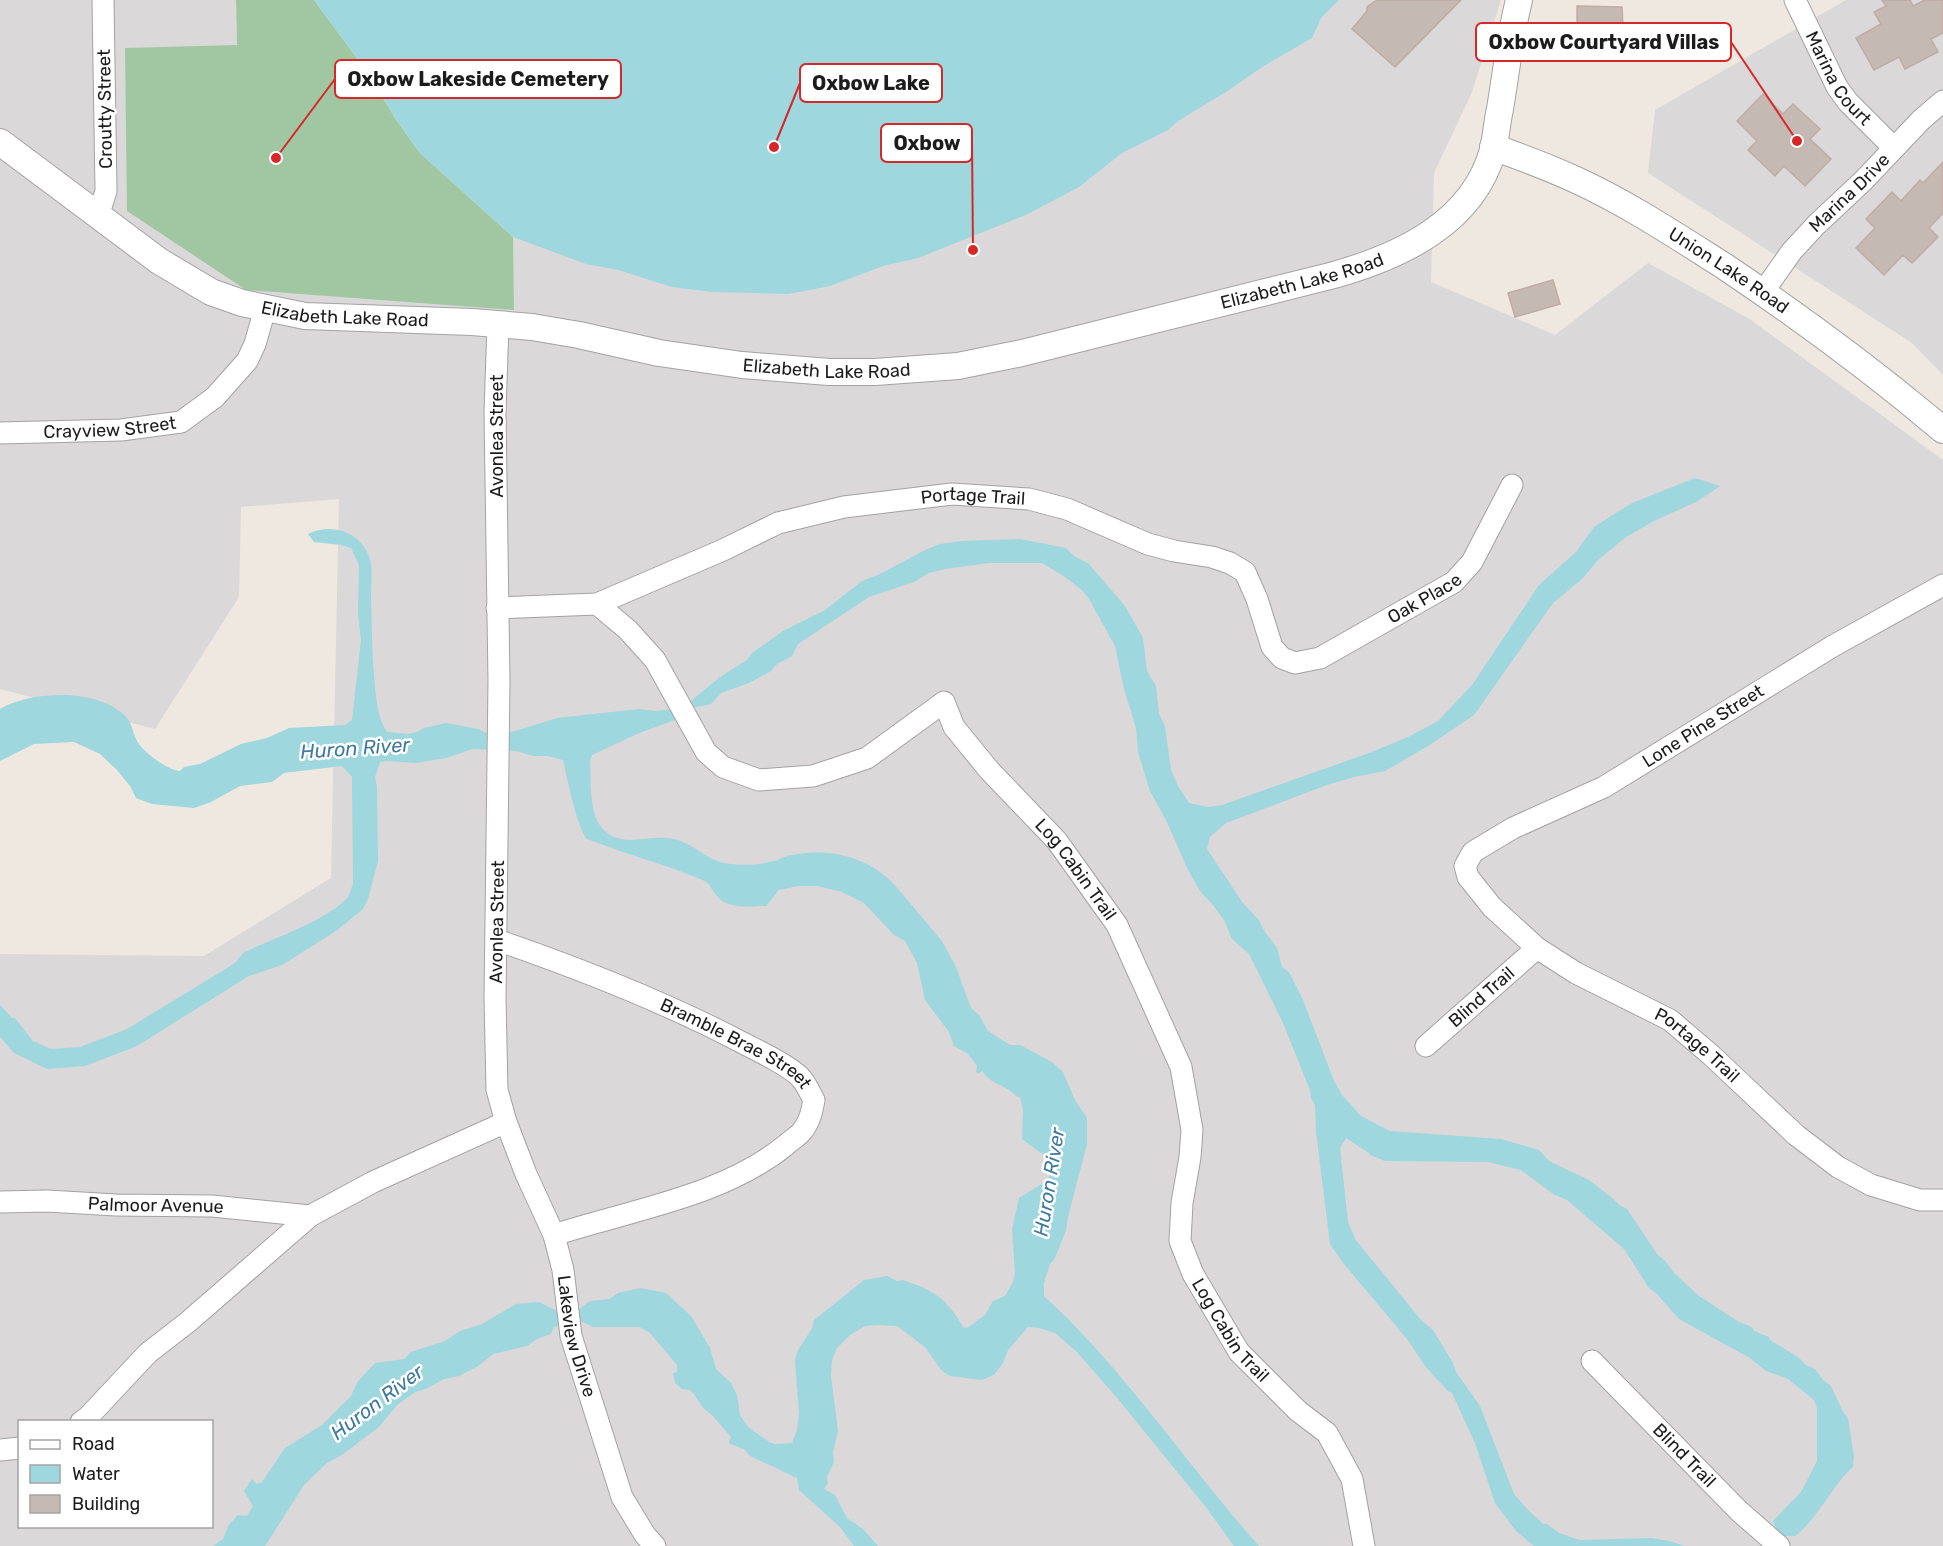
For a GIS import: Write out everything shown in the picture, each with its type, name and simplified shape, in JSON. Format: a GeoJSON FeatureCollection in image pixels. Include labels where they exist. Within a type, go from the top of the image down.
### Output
{"type":"FeatureCollection","features":[{"type":"Feature","properties":{"kind":"street","name":"Croutty Street"},"geometry":{"type":"LineString","coordinates":[[98,216],[106,191],[103,0]]}},
{"type":"Feature","properties":{"kind":"street","name":"Elizabeth Lake Road"},"geometry":{"type":"LineString","coordinates":[[0,142],[159,261],[211,292],[265,309],[317,317],[498,324],[556,330],[694,359],[791,370],[884,372],[940,369],[977,363],[1334,275],[1390,256],[1424,239],[1459,207],[1480,180],[1493,147],[1519,0]]}},
{"type":"Feature","properties":{"kind":"street","name":"Marina Court"},"geometry":{"type":"LineString","coordinates":[[1794,0],[1837,87],[1848,102],[1894,148]]}},
{"type":"Feature","properties":{"kind":"street","name":"Marina Drive"},"geometry":{"type":"LineString","coordinates":[[1763,292],[1792,251],[1921,120],[1943,101]]}},
{"type":"Feature","properties":{"kind":"street","name":"Union Lake Road"},"geometry":{"type":"LineString","coordinates":[[1493,147],[1555,170],[1609,196],[1661,226],[1763,292],[1876,373],[1943,430]]}},
{"type":"Feature","properties":{"kind":"street","name":"Crayview Street"},"geometry":{"type":"LineString","coordinates":[[0,433],[121,430],[181,422],[215,397],[247,361],[255,344],[265,309]]}},
{"type":"Feature","properties":{"kind":"street","name":"Avonlea Street"},"geometry":{"type":"LineString","coordinates":[[498,324],[495,412],[499,726],[495,999],[497,1090],[507,1122]]}},
{"type":"Feature","properties":{"kind":"street","name":"Oak Place"},"geometry":{"type":"LineString","coordinates":[[1295,663],[1320,658],[1454,582],[1473,562],[1512,485]]}},
{"type":"Feature","properties":{"kind":"street","name":"Portage Trail"},"geometry":{"type":"LineString","coordinates":[[597,604],[723,550],[778,523],[844,507],[952,494],[1029,499],[1067,508],[1148,544],[1212,557],[1230,563],[1245,572],[1257,599],[1272,647],[1282,658],[1295,663]]}},
{"type":"Feature","properties":{"kind":"street","name":"Lone Pine Street"},"geometry":{"type":"LineString","coordinates":[[1465,866],[1473,852],[1513,828],[1604,787],[1805,663],[1943,585]]}},
{"type":"Feature","properties":{"kind":"street"},"geometry":{"type":"LineString","coordinates":[[497,608],[597,604]]}},
{"type":"Feature","properties":{"kind":"street","name":"Log Cabin Trail"},"geometry":{"type":"LineString","coordinates":[[597,604],[628,630],[655,660],[706,752],[723,767],[759,780],[813,776],[867,758],[944,702],[954,727],[989,770],[1057,841],[1117,925],[1181,1067],[1192,1130],[1182,1203],[1180,1241],[1193,1274],[1239,1352],[1298,1411],[1327,1433],[1352,1479],[1364,1546]]}},
{"type":"Feature","properties":{"kind":"street","name":"Portage Trail"},"geometry":{"type":"LineString","coordinates":[[1465,866],[1468,877],[1492,907],[1537,948],[1576,973],[1670,1020],[1796,1135],[1838,1167],[1871,1185],[1920,1200],[1943,1200]]}},
{"type":"Feature","properties":{"kind":"street","name":"Bramble Brae Street"},"geometry":{"type":"LineString","coordinates":[[497,940],[570,965],[654,999],[723,1032],[771,1057],[800,1077],[814,1100],[811,1118],[802,1131],[772,1156],[736,1176],[639,1211],[595,1221],[554,1235]]}},
{"type":"Feature","properties":{"kind":"street","name":"Blind Trail"},"geometry":{"type":"LineString","coordinates":[[1426,1046],[1537,948]]}},
{"type":"Feature","properties":{"kind":"street"},"geometry":{"type":"LineString","coordinates":[[84,1420],[148,1353],[310,1216],[382,1178],[507,1122]]}},
{"type":"Feature","properties":{"kind":"street","name":"Lakeview Drive"},"geometry":{"type":"LineString","coordinates":[[507,1122],[526,1174],[554,1235],[563,1270],[571,1336],[622,1497],[645,1535],[655,1546]]}},
{"type":"Feature","properties":{"kind":"street","name":"Palmoor Avenue"},"geometry":{"type":"LineString","coordinates":[[0,1202],[47,1201],[116,1205],[212,1206],[310,1216]]}},
{"type":"Feature","properties":{"kind":"street","name":"Blind Trail"},"geometry":{"type":"LineString","coordinates":[[1592,1361],[1739,1511],[1779,1546]]}},
{"type":"Feature","properties":{"kind":"street"},"geometry":{"type":"LineString","coordinates":[[0,1450],[18,1448]]}},
{"type":"Feature","properties":{"kind":"shaded area"},"geometry":{"type":"Polygon","coordinates":[[[0,0],[236,0],[237,45],[513,310],[510,182],[974,0],[1501,0],[1472,92],[1434,173],[1431,282],[1555,335],[1648,263],[1748,318],[1943,460],[1943,1546],[0,1546],[0,954],[204,956],[331,878],[339,499],[241,507],[239,597],[155,729],[0,689],[0,0]]]}},
{"type":"Feature","properties":{"kind":"shaded area"},"geometry":{"type":"Polygon","coordinates":[[[1846,0],[1943,0],[1943,375],[1912,343],[1648,173],[1655,110],[1846,0]]]}},
{"type":"Feature","properties":{"kind":"green space"},"geometry":{"type":"Polygon","coordinates":[[[236,0],[314,0],[365,69],[420,153],[513,237],[514,310],[246,290],[127,211],[125,48],[237,45],[236,0]]]}},
{"type":"Feature","properties":{"kind":"water"},"geometry":{"type":"Polygon","coordinates":[[[314,0],[1339,0],[1321,18],[1312,38],[1262,67],[1178,121],[1168,130],[1122,153],[1079,187],[1028,214],[918,258],[883,266],[830,286],[788,294],[713,292],[672,287],[618,270],[586,264],[513,237],[420,153],[365,69],[314,0]]]}},
{"type":"Feature","properties":{"kind":"water","name":"Huron River"},"geometry":{"type":"Polygon","coordinates":[[[1695,478],[1720,486],[1698,501],[1626,537],[1598,560],[1582,579],[1553,603],[1474,715],[1385,771],[1327,785],[1226,823],[1210,837],[1207,849],[1277,948],[1282,967],[1289,972],[1303,1000],[1334,1081],[1342,1095],[1361,1116],[1390,1131],[1501,1139],[1539,1150],[1549,1161],[1589,1180],[1627,1209],[1657,1254],[1699,1296],[1739,1322],[1752,1327],[1754,1331],[1769,1337],[1770,1340],[1815,1369],[1831,1386],[1848,1418],[1854,1457],[1853,1467],[1838,1483],[1811,1521],[1795,1536],[1782,1536],[1773,1521],[1801,1492],[1817,1461],[1817,1408],[1814,1400],[1788,1379],[1766,1371],[1750,1358],[1679,1319],[1649,1288],[1624,1249],[1567,1200],[1553,1194],[1521,1170],[1488,1162],[1385,1161],[1370,1155],[1346,1138],[1340,1148],[1348,1222],[1355,1239],[1421,1320],[1433,1330],[1456,1372],[1480,1406],[1514,1494],[1543,1524],[1547,1524],[1559,1533],[1580,1540],[1652,1538],[1684,1546],[1534,1546],[1516,1531],[1495,1503],[1475,1443],[1452,1393],[1425,1366],[1407,1339],[1330,1244],[1316,1132],[1315,1105],[1310,1090],[1283,1023],[1249,954],[1232,939],[1224,920],[1200,891],[1150,791],[1138,752],[1136,728],[1124,689],[1115,646],[1089,599],[1082,590],[1065,577],[1042,563],[988,563],[929,573],[914,582],[869,597],[798,644],[792,656],[777,664],[771,671],[749,683],[721,693],[711,704],[690,708],[678,715],[675,720],[639,733],[592,755],[590,762],[594,812],[605,831],[616,837],[630,840],[675,839],[724,863],[749,865],[776,861],[801,853],[830,853],[870,866],[893,883],[942,941],[956,967],[971,1008],[979,1015],[988,1031],[1010,1045],[1020,1045],[1052,1062],[1063,1072],[1075,1100],[1087,1118],[1087,1144],[1066,1230],[1044,1283],[1044,1296],[1102,1355],[1259,1546],[1234,1546],[1205,1506],[1118,1399],[1076,1351],[1055,1333],[1028,1327],[1008,1350],[1003,1363],[994,1375],[982,1380],[950,1376],[942,1371],[925,1347],[897,1326],[865,1326],[850,1335],[837,1348],[832,1360],[831,1376],[838,1431],[833,1452],[834,1462],[824,1489],[835,1495],[847,1518],[863,1529],[878,1546],[854,1546],[840,1527],[799,1490],[797,1478],[750,1456],[744,1449],[730,1444],[731,1437],[703,1408],[694,1394],[675,1383],[673,1373],[677,1372],[677,1365],[650,1333],[640,1327],[593,1327],[583,1322],[554,1327],[551,1334],[527,1346],[493,1354],[478,1366],[459,1376],[444,1379],[415,1392],[397,1405],[379,1427],[327,1463],[304,1485],[265,1546],[213,1546],[223,1539],[228,1526],[238,1515],[247,1516],[253,1506],[244,1491],[252,1479],[257,1484],[262,1482],[285,1448],[322,1425],[351,1396],[358,1381],[375,1363],[404,1359],[411,1352],[445,1341],[460,1331],[482,1324],[516,1304],[539,1302],[555,1310],[578,1310],[590,1301],[609,1299],[618,1293],[641,1288],[666,1293],[691,1316],[710,1348],[716,1369],[731,1383],[737,1395],[740,1415],[748,1427],[769,1442],[792,1443],[797,1430],[799,1413],[795,1360],[798,1350],[813,1327],[813,1321],[864,1280],[887,1276],[897,1281],[904,1280],[920,1286],[935,1294],[953,1311],[963,1327],[967,1328],[985,1315],[993,1301],[1005,1296],[1013,1282],[1015,1273],[1012,1229],[1019,1198],[1045,1182],[1050,1175],[1048,1158],[1022,1139],[1023,1110],[1020,1097],[990,1080],[982,1071],[978,1074],[977,1066],[968,1054],[954,1046],[949,1032],[925,1000],[917,963],[905,941],[894,935],[864,903],[842,892],[817,886],[798,886],[779,890],[766,906],[740,906],[727,903],[717,896],[705,881],[587,839],[576,814],[563,760],[516,751],[473,749],[446,758],[416,763],[380,762],[375,777],[378,861],[363,909],[336,931],[282,965],[249,976],[137,1046],[85,1066],[47,1069],[14,1053],[0,1037],[0,1005],[12,1018],[15,1018],[33,1041],[51,1049],[80,1047],[127,1029],[227,968],[243,953],[313,922],[339,906],[348,897],[353,884],[352,777],[342,766],[284,773],[272,782],[240,786],[211,802],[194,808],[152,804],[136,798],[117,770],[100,754],[74,742],[34,744],[0,761],[0,709],[30,698],[47,696],[66,695],[101,701],[115,708],[127,718],[139,744],[149,754],[162,764],[180,771],[184,767],[200,764],[241,744],[267,738],[289,728],[345,725],[352,720],[361,640],[358,614],[359,565],[351,548],[314,542],[308,534],[318,530],[338,530],[347,533],[363,545],[368,554],[371,564],[373,655],[378,711],[387,732],[409,734],[446,723],[478,729],[486,733],[506,734],[557,718],[639,709],[656,711],[676,709],[691,701],[783,631],[825,610],[862,581],[940,544],[1020,539],[1066,548],[1074,556],[1089,564],[1125,606],[1143,638],[1147,671],[1156,686],[1159,714],[1165,726],[1171,770],[1189,803],[1208,807],[1222,805],[1372,752],[1438,721],[1472,685],[1539,585],[1576,552],[1594,527],[1632,503],[1695,478]]]}},
{"type":"Feature","properties":{"kind":"building"},"geometry":{"type":"Polygon","coordinates":[[[1377,0],[1461,0],[1395,67],[1352,29],[1367,11],[1367,7],[1377,0]]]}},
{"type":"Feature","properties":{"kind":"building"},"geometry":{"type":"Polygon","coordinates":[[[1882,0],[1910,0],[1913,6],[1925,0],[1943,0],[1943,33],[1931,39],[1938,52],[1905,69],[1899,57],[1874,70],[1856,38],[1881,24],[1874,12],[1886,6],[1882,0]]]}},
{"type":"Feature","properties":{"kind":"building"},"geometry":{"type":"Polygon","coordinates":[[[1577,6],[1622,7],[1623,27],[1610,28],[1610,33],[1577,36],[1577,6]]]}},
{"type":"Feature","properties":{"kind":"building"},"geometry":{"type":"Polygon","coordinates":[[[1763,94],[1783,114],[1793,104],[1820,129],[1810,139],[1831,159],[1805,186],[1784,166],[1775,176],[1748,150],[1757,141],[1737,121],[1763,94]]]}},
{"type":"Feature","properties":{"kind":"building"},"geometry":{"type":"Polygon","coordinates":[[[1943,162],[1943,213],[1929,228],[1938,237],[1912,263],[1903,255],[1884,275],[1856,248],[1875,228],[1866,219],[1892,192],[1901,201],[1920,180],[1923,183],[1943,162]]]}},
{"type":"Feature","properties":{"kind":"building"},"geometry":{"type":"Polygon","coordinates":[[[1553,280],[1560,304],[1515,317],[1508,293],[1553,280]]]}},
{"type":"Feature","properties":{"kind":"place","name":"Oxbow Courtyard Villas"},"geometry":{"type":"Point","coordinates":[1797,141]}},
{"type":"Feature","properties":{"kind":"place","name":"Oxbow Lake"},"geometry":{"type":"Point","coordinates":[774,147]}},
{"type":"Feature","properties":{"kind":"place","name":"Oxbow Lakeside Cemetery"},"geometry":{"type":"Point","coordinates":[276,158]}},
{"type":"Feature","properties":{"kind":"place","name":"Oxbow"},"geometry":{"type":"Point","coordinates":[973,250]}}]}
